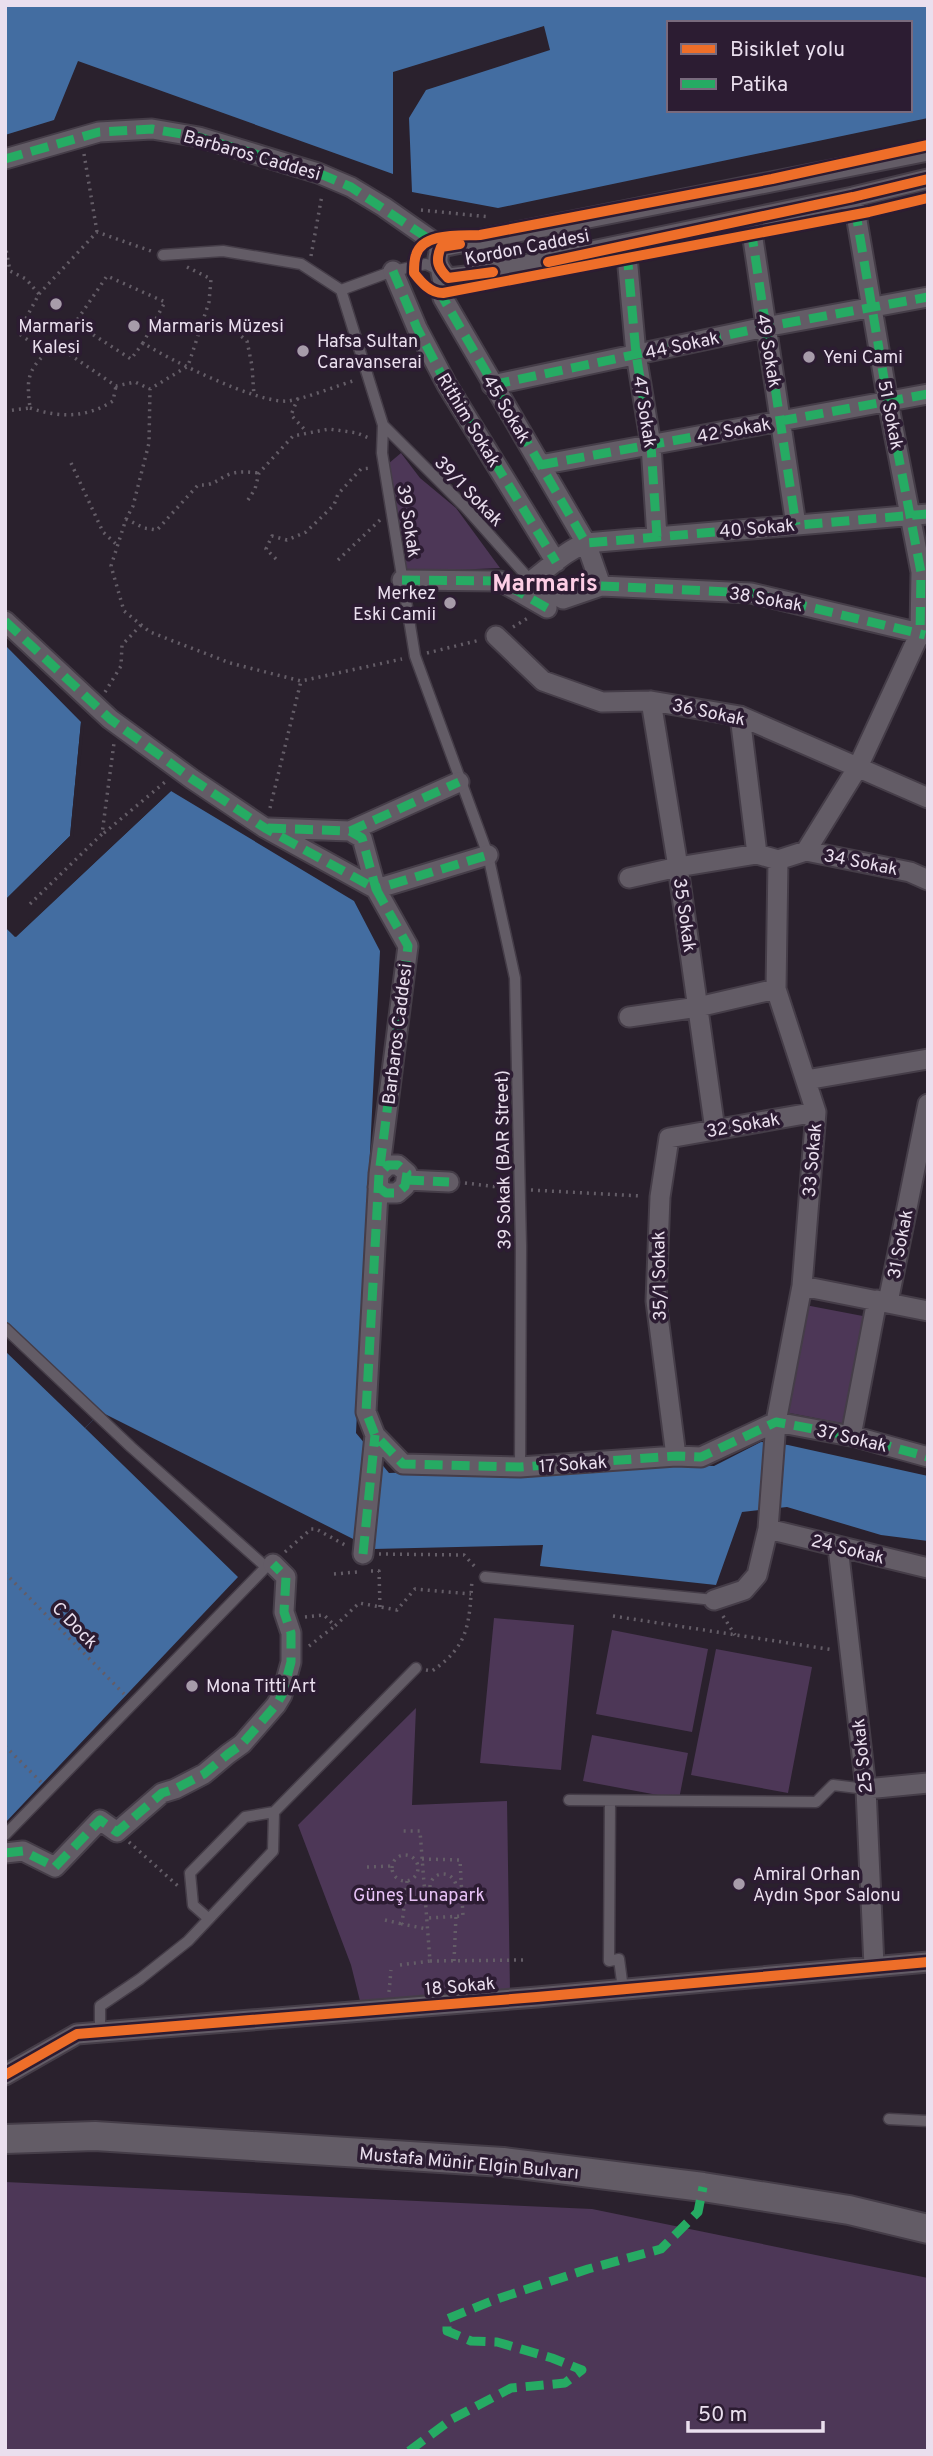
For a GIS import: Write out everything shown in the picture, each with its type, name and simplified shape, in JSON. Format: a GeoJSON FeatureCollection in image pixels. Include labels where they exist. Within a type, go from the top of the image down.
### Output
{"type":"FeatureCollection","features":[{"type":"Feature","properties":{"kind":"street","name":"Barbaros Caddesi"},"geometry":{"type":"LineString","coordinates":[[5,159],[99,132],[152,129],[199,137],[325,176],[351,187],[441,247]]}},
{"type":"Feature","properties":{"kind":"street","name":"Kordon Caddesi"},"geometry":{"type":"LineString","coordinates":[[928,151],[441,247],[437,257],[441,272],[448,278],[476,275],[750,219],[928,179]]}},
{"type":"Feature","properties":{"kind":"street"},"geometry":{"type":"LineString","coordinates":[[718,193],[725,224]]}},
{"type":"Feature","properties":{"kind":"street","name":"51 Sokak"},"geometry":{"type":"LineString","coordinates":[[853,197],[888,402],[919,515],[924,634]]}},
{"type":"Feature","properties":{"kind":"street","name":"49 Sokak"},"geometry":{"type":"LineString","coordinates":[[750,219],[796,525]]}},
{"type":"Feature","properties":{"kind":"street","name":"47 Sokak"},"geometry":{"type":"LineString","coordinates":[[626,245],[636,354],[651,445],[657,537]]}},
{"type":"Feature","properties":{"kind":"street","name":"Rithim Sokak"},"geometry":{"type":"LineString","coordinates":[[393,271],[417,328],[446,385],[556,562]]}},
{"type":"Feature","properties":{"kind":"street","name":"45 Sokak"},"geometry":{"type":"LineString","coordinates":[[441,272],[445,292],[443,298],[586,542],[601,586]]}},
{"type":"Feature","properties":{"kind":"street","name":"44 Sokak"},"geometry":{"type":"LineString","coordinates":[[492,385],[765,327],[928,297]]}},
{"type":"Feature","properties":{"kind":"street","name":"42 Sokak"},"geometry":{"type":"LineString","coordinates":[[540,466],[928,394]]}},
{"type":"Feature","properties":{"kind":"street","name":"40 Sokak"},"geometry":{"type":"LineString","coordinates":[[586,542],[919,515]]}},
{"type":"Feature","properties":{"kind":"street"},"geometry":{"type":"LineString","coordinates":[[586,542],[569,550],[531,580],[563,599],[601,586]]}},
{"type":"Feature","properties":{"kind":"street"},"geometry":{"type":"LineString","coordinates":[[402,580],[500,581],[547,608]]}},
{"type":"Feature","properties":{"kind":"street","name":"38 Sokak"},"geometry":{"type":"LineString","coordinates":[[601,586],[751,593],[924,634]]}},
{"type":"Feature","properties":{"kind":"street"},"geometry":{"type":"LineString","coordinates":[[5,621],[116,724],[265,828],[376,889],[488,855]]}},
{"type":"Feature","properties":{"kind":"street"},"geometry":{"type":"LineString","coordinates":[[806,851],[858,767],[924,634]]}},
{"type":"Feature","properties":{"kind":"street","name":"36 Sokak"},"geometry":{"type":"LineString","coordinates":[[496,636],[543,681],[602,702],[651,701],[740,716],[928,798]]}},
{"type":"Feature","properties":{"kind":"street","name":"35 Sokak"},"geometry":{"type":"LineString","coordinates":[[651,701],[678,867],[715,1130]]}},
{"type":"Feature","properties":{"kind":"street"},"geometry":{"type":"LineString","coordinates":[[740,716],[757,854]]}},
{"type":"Feature","properties":{"kind":"street"},"geometry":{"type":"LineString","coordinates":[[265,828],[350,831],[459,782]]}},
{"type":"Feature","properties":{"kind":"street","name":"Barbaros Caddesi"},"geometry":{"type":"LineString","coordinates":[[350,831],[362,838],[376,889],[408,946],[379,1181],[366,1412],[375,1435]]}},
{"type":"Feature","properties":{"kind":"street","name":"34 Sokak"},"geometry":{"type":"LineString","coordinates":[[778,860],[806,851],[910,872],[928,880]]}},
{"type":"Feature","properties":{"kind":"street"},"geometry":{"type":"LineString","coordinates":[[629,878],[757,854],[778,860]]}},
{"type":"Feature","properties":{"kind":"street","name":"33 Sokak"},"geometry":{"type":"LineString","coordinates":[[714,1600],[744,1590],[757,1575],[768,1524],[775,1430],[802,1286],[816,1111],[776,989],[778,860]]}},
{"type":"Feature","properties":{"kind":"street"},"geometry":{"type":"LineString","coordinates":[[629,1017],[698,1007],[776,989]]}},
{"type":"Feature","properties":{"kind":"street"},"geometry":{"type":"LineString","coordinates":[[806,1080],[928,1059]]}},
{"type":"Feature","properties":{"kind":"street","name":"31 Sokak"},"geometry":{"type":"LineString","coordinates":[[851,1436],[927,1108]]}},
{"type":"Feature","properties":{"kind":"street","name":"32 Sokak"},"geometry":{"type":"LineString","coordinates":[[669,1138],[816,1111]]}},
{"type":"Feature","properties":{"kind":"street","name":"35/1 Sokak"},"geometry":{"type":"LineString","coordinates":[[669,1138],[660,1197],[656,1301],[676,1456]]}},
{"type":"Feature","properties":{"kind":"street"},"geometry":{"type":"LineString","coordinates":[[379,1181],[387,1165],[398,1165],[407,1173],[406,1180],[449,1182]]}},
{"type":"Feature","properties":{"kind":"street"},"geometry":{"type":"LineString","coordinates":[[802,1286],[928,1311]]}},
{"type":"Feature","properties":{"kind":"street","name":"17 Sokak"},"geometry":{"type":"LineString","coordinates":[[375,1435],[403,1464],[520,1468],[676,1456],[701,1457],[775,1430]]}},
{"type":"Feature","properties":{"kind":"street","name":"37 Sokak"},"geometry":{"type":"LineString","coordinates":[[775,1430],[851,1436],[928,1457]]}},
{"type":"Feature","properties":{"kind":"street"},"geometry":{"type":"LineString","coordinates":[[363,1554],[375,1435]]}},
{"type":"Feature","properties":{"kind":"street","name":"24 Sokak"},"geometry":{"type":"LineString","coordinates":[[768,1524],[838,1547],[928,1570]]}},
{"type":"Feature","properties":{"kind":"street","name":"25 Sokak"},"geometry":{"type":"LineString","coordinates":[[838,1547],[866,1789],[874,1966]]}},
{"type":"Feature","properties":{"kind":"street"},"geometry":{"type":"LineString","coordinates":[[5,1853],[23,1851],[55,1867],[100,1820],[117,1832],[162,1793],[204,1774],[242,1744],[282,1695],[291,1662],[291,1633],[286,1619],[286,1577],[278,1559]]}},
{"type":"Feature","properties":{"kind":"street"},"geometry":{"type":"LineString","coordinates":[[866,1789],[928,1783]]}},
{"type":"Feature","properties":{"kind":"street","name":"18 Sokak"},"geometry":{"type":"LineString","coordinates":[[5,2075],[77,2034],[928,1962]]}},
{"type":"Feature","properties":{"kind":"street","name":"Mustafa Münir Elgin Bulvarı"},"geometry":{"type":"LineString","coordinates":[[5,2139],[95,2136],[503,2162],[703,2187],[849,2210],[928,2229]]}},
{"type":"Feature","properties":{"kind":"lane"},"geometry":{"type":"LineString","coordinates":[[163,255],[223,251],[301,264],[341,290],[393,271],[426,264],[441,272]]}},
{"type":"Feature","properties":{"kind":"lane","name":"39 Sokak"},"geometry":{"type":"LineString","coordinates":[[341,290],[383,425],[384,468],[415,656],[488,855]]}},
{"type":"Feature","properties":{"kind":"lane","name":"39/1 Sokak"},"geometry":{"type":"LineString","coordinates":[[383,425],[465,507],[531,580]]}},
{"type":"Feature","properties":{"kind":"lane","name":"39 Sokak (BAR Street)"},"geometry":{"type":"LineString","coordinates":[[488,855],[514,978],[520,1189],[520,1468]]}},
{"type":"Feature","properties":{"kind":"lane"},"geometry":{"type":"LineString","coordinates":[[5,1328],[131,1447],[266,1567],[5,1835]]}},
{"type":"Feature","properties":{"kind":"lane"},"geometry":{"type":"LineString","coordinates":[[485,1577],[714,1600]]}},
{"type":"Feature","properties":{"kind":"lane"},"geometry":{"type":"LineString","coordinates":[[209,1919],[193,1905],[190,1873],[245,1817],[274,1812],[416,1668]]}},
{"type":"Feature","properties":{"kind":"lane"},"geometry":{"type":"LineString","coordinates":[[569,1800],[816,1802],[834,1785],[866,1789]]}},
{"type":"Feature","properties":{"kind":"lane"},"geometry":{"type":"LineString","coordinates":[[610,1801],[609,1961],[619,1959],[623,1989]]}},
{"type":"Feature","properties":{"kind":"lane"},"geometry":{"type":"LineString","coordinates":[[100,2032],[100,2006],[188,1941],[273,1851],[274,1812]]}},
{"type":"Feature","properties":{"kind":"lane"},"geometry":{"type":"LineString","coordinates":[[888,2119],[928,2122]]}},
{"type":"Feature","properties":{"kind":"path"},"geometry":{"type":"LineString","coordinates":[[81,137],[97,232]]}},
{"type":"Feature","properties":{"kind":"path"},"geometry":{"type":"LineString","coordinates":[[309,269],[325,176]]}},
{"type":"Feature","properties":{"kind":"path"},"geometry":{"type":"LineString","coordinates":[[384,207],[490,217]]}},
{"type":"Feature","properties":{"kind":"path"},"geometry":{"type":"LineString","coordinates":[[97,232],[163,255],[211,279],[209,302],[188,366],[150,389]]}},
{"type":"Feature","properties":{"kind":"path"},"geometry":{"type":"LineString","coordinates":[[97,232],[39,294],[18,333],[46,353],[66,352],[116,386],[135,382],[150,389]]}},
{"type":"Feature","properties":{"kind":"path"},"geometry":{"type":"LineString","coordinates":[[5,244],[10,271],[26,279],[39,294]]}},
{"type":"Feature","properties":{"kind":"path"},"geometry":{"type":"LineString","coordinates":[[107,276],[165,302],[143,343],[131,359],[75,323],[107,276]]}},
{"type":"Feature","properties":{"kind":"path"},"geometry":{"type":"LineString","coordinates":[[236,332],[247,341],[253,366],[254,396]]}},
{"type":"Feature","properties":{"kind":"path"},"geometry":{"type":"LineString","coordinates":[[143,343],[165,357],[254,396],[288,401],[368,377]]}},
{"type":"Feature","properties":{"kind":"path"},"geometry":{"type":"LineString","coordinates":[[30,408],[28,375],[35,363],[46,353]]}},
{"type":"Feature","properties":{"kind":"path"},"geometry":{"type":"LineString","coordinates":[[5,411],[30,408],[58,415],[79,415],[102,408],[113,401],[116,386]]}},
{"type":"Feature","properties":{"kind":"path"},"geometry":{"type":"LineString","coordinates":[[150,389],[149,443],[133,506],[111,566],[124,611],[150,632],[229,663],[301,681],[496,636],[547,608]]}},
{"type":"Feature","properties":{"kind":"path"},"geometry":{"type":"LineString","coordinates":[[298,398],[291,415],[307,432]]}},
{"type":"Feature","properties":{"kind":"path"},"geometry":{"type":"LineString","coordinates":[[248,499],[255,489],[259,473],[293,436],[329,429],[357,433],[382,443]]}},
{"type":"Feature","properties":{"kind":"path"},"geometry":{"type":"LineString","coordinates":[[71,463],[103,532],[117,545]]}},
{"type":"Feature","properties":{"kind":"path"},"geometry":{"type":"LineString","coordinates":[[276,559],[266,549],[272,536],[288,540],[306,532],[334,505],[338,494],[361,469],[384,468]]}},
{"type":"Feature","properties":{"kind":"path"},"geometry":{"type":"LineString","coordinates":[[126,519],[144,528],[157,530],[198,485],[218,483],[229,474],[259,473]]}},
{"type":"Feature","properties":{"kind":"path"},"geometry":{"type":"LineString","coordinates":[[338,560],[391,508]]}},
{"type":"Feature","properties":{"kind":"path"},"geometry":{"type":"LineString","coordinates":[[96,706],[121,666],[122,645],[141,625]]}},
{"type":"Feature","properties":{"kind":"path"},"geometry":{"type":"LineString","coordinates":[[265,828],[301,681]]}},
{"type":"Feature","properties":{"kind":"path"},"geometry":{"type":"LineString","coordinates":[[102,834],[116,724]]}},
{"type":"Feature","properties":{"kind":"path"},"geometry":{"type":"LineString","coordinates":[[30,904],[102,834],[180,770]]}},
{"type":"Feature","properties":{"kind":"path"},"geometry":{"type":"LineString","coordinates":[[449,1182],[660,1197]]}},
{"type":"Feature","properties":{"kind":"path"},"geometry":{"type":"LineString","coordinates":[[278,1559],[312,1529],[316,1529],[363,1554],[464,1555],[485,1577]]}},
{"type":"Feature","properties":{"kind":"path"},"geometry":{"type":"LineString","coordinates":[[416,1668],[432,1671],[447,1661],[466,1634],[473,1564]]}},
{"type":"Feature","properties":{"kind":"path"},"geometry":{"type":"LineString","coordinates":[[334,1574],[379,1571],[380,1607]]}},
{"type":"Feature","properties":{"kind":"path"},"geometry":{"type":"LineString","coordinates":[[291,1652],[301,1653],[359,1603],[397,1610],[415,1589],[471,1594]]}},
{"type":"Feature","properties":{"kind":"path"},"geometry":{"type":"LineString","coordinates":[[286,1619],[324,1615],[335,1626]]}},
{"type":"Feature","properties":{"kind":"path"},"geometry":{"type":"LineString","coordinates":[[613,1616],[846,1652]]}},
{"type":"Feature","properties":{"kind":"path"},"geometry":{"type":"LineString","coordinates":[[5,1746],[43,1783]]}},
{"type":"Feature","properties":{"kind":"path"},"geometry":{"type":"LineString","coordinates":[[391,1866],[395,1877],[407,1881],[415,1877],[421,1869],[421,1831],[401,1831]]}},
{"type":"Feature","properties":{"kind":"path"},"geometry":{"type":"LineString","coordinates":[[117,1832],[193,1899]]}},
{"type":"Feature","properties":{"kind":"path"},"geometry":{"type":"LineString","coordinates":[[367,1867],[391,1866],[400,1855],[409,1855],[416,1861],[427,1890],[426,1918],[430,1961]]}},
{"type":"Feature","properties":{"kind":"path"},"geometry":{"type":"LineString","coordinates":[[422,1859],[460,1860],[459,1887],[463,1916],[426,1918]]}},
{"type":"Feature","properties":{"kind":"path"},"geometry":{"type":"LineString","coordinates":[[427,1890],[431,1881],[443,1874],[452,1877],[459,1887]]}},
{"type":"Feature","properties":{"kind":"path"},"geometry":{"type":"LineString","coordinates":[[402,1924],[407,1881]]}},
{"type":"Feature","properties":{"kind":"path"},"geometry":{"type":"LineString","coordinates":[[427,1890],[434,1897],[446,1901],[453,1897],[459,1887]]}},
{"type":"Feature","properties":{"kind":"path"},"geometry":{"type":"LineString","coordinates":[[454,1961],[456,1916]]}},
{"type":"Feature","properties":{"kind":"path"},"geometry":{"type":"LineString","coordinates":[[385,1920],[427,1929]]}},
{"type":"Feature","properties":{"kind":"path"},"geometry":{"type":"LineString","coordinates":[[400,1965],[430,1961],[525,1960]]}},
{"type":"Feature","properties":{"kind":"green space"},"geometry":{"type":"Polygon","coordinates":[[[401,453],[420,478],[456,508],[500,568],[406,572],[388,464],[401,453]]]}},
{"type":"Feature","properties":{"kind":"green space"},"geometry":{"type":"Polygon","coordinates":[[[800,1304],[868,1317],[846,1424],[779,1411],[800,1304]]]}},
{"type":"Feature","properties":{"kind":"green space"},"geometry":{"type":"Polygon","coordinates":[[[494,1618],[574,1625],[561,1770],[480,1763],[494,1618]]]}},
{"type":"Feature","properties":{"kind":"green space"},"geometry":{"type":"Polygon","coordinates":[[[612,1630],[708,1649],[692,1732],[596,1714],[612,1630]]]}},
{"type":"Feature","properties":{"kind":"green space"},"geometry":{"type":"Polygon","coordinates":[[[716,1649],[812,1667],[788,1793],[691,1775],[716,1649]]]}},
{"type":"Feature","properties":{"kind":"green space","name":"Güneş Lunapark"},"geometry":{"type":"Polygon","coordinates":[[[416,1708],[412,1805],[507,1801],[510,1993],[361,2005],[351,1965],[298,1825],[416,1708]]]}},
{"type":"Feature","properties":{"kind":"green space"},"geometry":{"type":"Polygon","coordinates":[[[592,1735],[688,1753],[679,1799],[583,1781],[592,1735]]]}},
{"type":"Feature","properties":{"kind":"green space"},"geometry":{"type":"Polygon","coordinates":[[[5,2182],[592,2209],[928,2278],[928,2451],[5,2451],[5,2182]]]}},
{"type":"Feature","properties":{"kind":"water"},"geometry":{"type":"Polygon","coordinates":[[[5,5],[928,5],[928,118],[498,208],[412,192],[409,118],[426,90],[550,50],[544,26],[393,72],[393,174],[78,61],[54,120],[5,135],[5,5]]]}},
{"type":"Feature","properties":{"kind":"water"},"geometry":{"type":"Polygon","coordinates":[[[5,645],[81,722],[70,836],[5,900],[5,645]]]}},
{"type":"Feature","properties":{"kind":"water"},"geometry":{"type":"Polygon","coordinates":[[[171,791],[354,901],[380,951],[356,1433],[389,1473],[544,1468],[547,1459],[714,1466],[761,1442],[788,1445],[928,1476],[928,1541],[881,1535],[787,1507],[742,1512],[716,1585],[540,1566],[543,1545],[373,1549],[101,1412],[85,1428],[238,1577],[5,1823],[5,927],[16,937],[171,791]]]}},
{"type":"Feature","properties":{"kind":"pier"},"geometry":{"type":"Polygon","coordinates":[[[81,722],[84,725],[73,838],[5,904],[5,900],[70,836],[81,722]]]}},
{"type":"Feature","properties":{"kind":"pier"},"geometry":{"type":"Polygon","coordinates":[[[169,789],[171,791],[15,937],[5,927],[5,923],[15,932],[169,789]]]}},
{"type":"Feature","properties":{"kind":"pier"},"geometry":{"type":"Polygon","coordinates":[[[5,1321],[101,1412],[85,1428],[5,1351],[5,1321]]]}},
{"type":"Feature","properties":{"kind":"marked path"},"geometry":{"type":"LineString","coordinates":[[5,159],[99,132],[152,129],[199,137],[318,173],[351,187],[435,243]]}},
{"type":"Feature","properties":{"kind":"marked path"},"geometry":{"type":"LineString","coordinates":[[855,208],[888,402],[921,572],[920,633]]}},
{"type":"Feature","properties":{"kind":"marked path"},"geometry":{"type":"LineString","coordinates":[[751,229],[796,525]]}},
{"type":"Feature","properties":{"kind":"marked path"},"geometry":{"type":"LineString","coordinates":[[627,252],[636,354],[651,445],[657,537]]}},
{"type":"Feature","properties":{"kind":"marked path"},"geometry":{"type":"LineString","coordinates":[[393,271],[417,328],[447,385],[556,562]]}},
{"type":"Feature","properties":{"kind":"marked path"},"geometry":{"type":"LineString","coordinates":[[444,288],[443,298],[586,543],[928,514]]}},
{"type":"Feature","properties":{"kind":"marked path"},"geometry":{"type":"LineString","coordinates":[[492,385],[765,327],[928,297]]}},
{"type":"Feature","properties":{"kind":"marked path"},"geometry":{"type":"LineString","coordinates":[[540,465],[928,394]]}},
{"type":"Feature","properties":{"kind":"marked path"},"geometry":{"type":"LineString","coordinates":[[402,580],[500,581],[547,608]]}},
{"type":"Feature","properties":{"kind":"marked path"},"geometry":{"type":"LineString","coordinates":[[601,586],[751,593],[925,635]]}},
{"type":"Feature","properties":{"kind":"marked path"},"geometry":{"type":"LineString","coordinates":[[5,621],[110,719],[192,779],[265,828],[376,889],[408,946],[379,1174],[366,1412],[375,1435],[403,1464],[520,1467],[676,1456],[701,1457],[776,1422],[856,1437],[928,1457]]}},
{"type":"Feature","properties":{"kind":"marked path"},"geometry":{"type":"LineString","coordinates":[[268,828],[350,831],[459,782]]}},
{"type":"Feature","properties":{"kind":"marked path"},"geometry":{"type":"LineString","coordinates":[[350,831],[362,838],[376,889],[488,855]]}},
{"type":"Feature","properties":{"kind":"marked path"},"geometry":{"type":"LineString","coordinates":[[378,1187],[386,1193],[397,1193],[405,1186],[407,1173],[398,1165],[388,1165],[379,1174]]}},
{"type":"Feature","properties":{"kind":"marked path"},"geometry":{"type":"LineString","coordinates":[[406,1180],[449,1182]]}},
{"type":"Feature","properties":{"kind":"marked path"},"geometry":{"type":"LineString","coordinates":[[363,1554],[375,1435]]}},
{"type":"Feature","properties":{"kind":"marked path"},"geometry":{"type":"LineString","coordinates":[[5,1853],[23,1851],[55,1867],[100,1820],[117,1832],[162,1793],[204,1774],[242,1744],[282,1695],[291,1662],[291,1633],[284,1612],[286,1577],[273,1564]]}},
{"type":"Feature","properties":{"kind":"marked path"},"geometry":{"type":"LineString","coordinates":[[409,2451],[452,2419],[511,2388],[565,2383],[582,2370],[497,2342],[471,2341],[447,2331],[447,2319],[494,2300],[588,2269],[661,2249],[698,2212],[703,2187]]}},
{"type":"Feature","properties":{"kind":"cycle path"},"geometry":{"type":"LineString","coordinates":[[928,145],[772,179],[480,235],[434,239],[420,248],[415,257],[414,273],[430,289],[443,293],[869,212],[928,198]]}},
{"type":"Feature","properties":{"kind":"cycle path"},"geometry":{"type":"LineString","coordinates":[[548,262],[928,179]]}},
{"type":"Feature","properties":{"kind":"cycle path"},"geometry":{"type":"LineString","coordinates":[[460,244],[441,247],[439,252],[438,264],[448,278],[493,272]]}},
{"type":"Feature","properties":{"kind":"cycle path"},"geometry":{"type":"LineString","coordinates":[[5,2075],[77,2034],[928,1962]]}},
{"type":"Feature","properties":{"kind":"place","name":"Marmaris Kalesi"},"geometry":{"type":"Point","coordinates":[56,304]}},
{"type":"Feature","properties":{"kind":"place","name":"Marmaris Müzesi"},"geometry":{"type":"Point","coordinates":[134,326]}},
{"type":"Feature","properties":{"kind":"place","name":"Hafsa Sultan Caravanserai"},"geometry":{"type":"Point","coordinates":[303,351]}},
{"type":"Feature","properties":{"kind":"place","name":"Yeni Cami"},"geometry":{"type":"Point","coordinates":[809,357]}},
{"type":"Feature","properties":{"kind":"place","name":"Merkez Eski Camii"},"geometry":{"type":"Point","coordinates":[450,603]}},
{"type":"Feature","properties":{"kind":"place","name":"Mona Titti Art"},"geometry":{"type":"Point","coordinates":[192,1686]}},
{"type":"Feature","properties":{"kind":"place","name":"Amiral Orhan Aydın Spor Salonu"},"geometry":{"type":"Point","coordinates":[739,1884]}},
{"type":"Feature","properties":{"kind":"district","name":"Marmaris"},"geometry":{"type":"Point","coordinates":[545,583]}}]}
